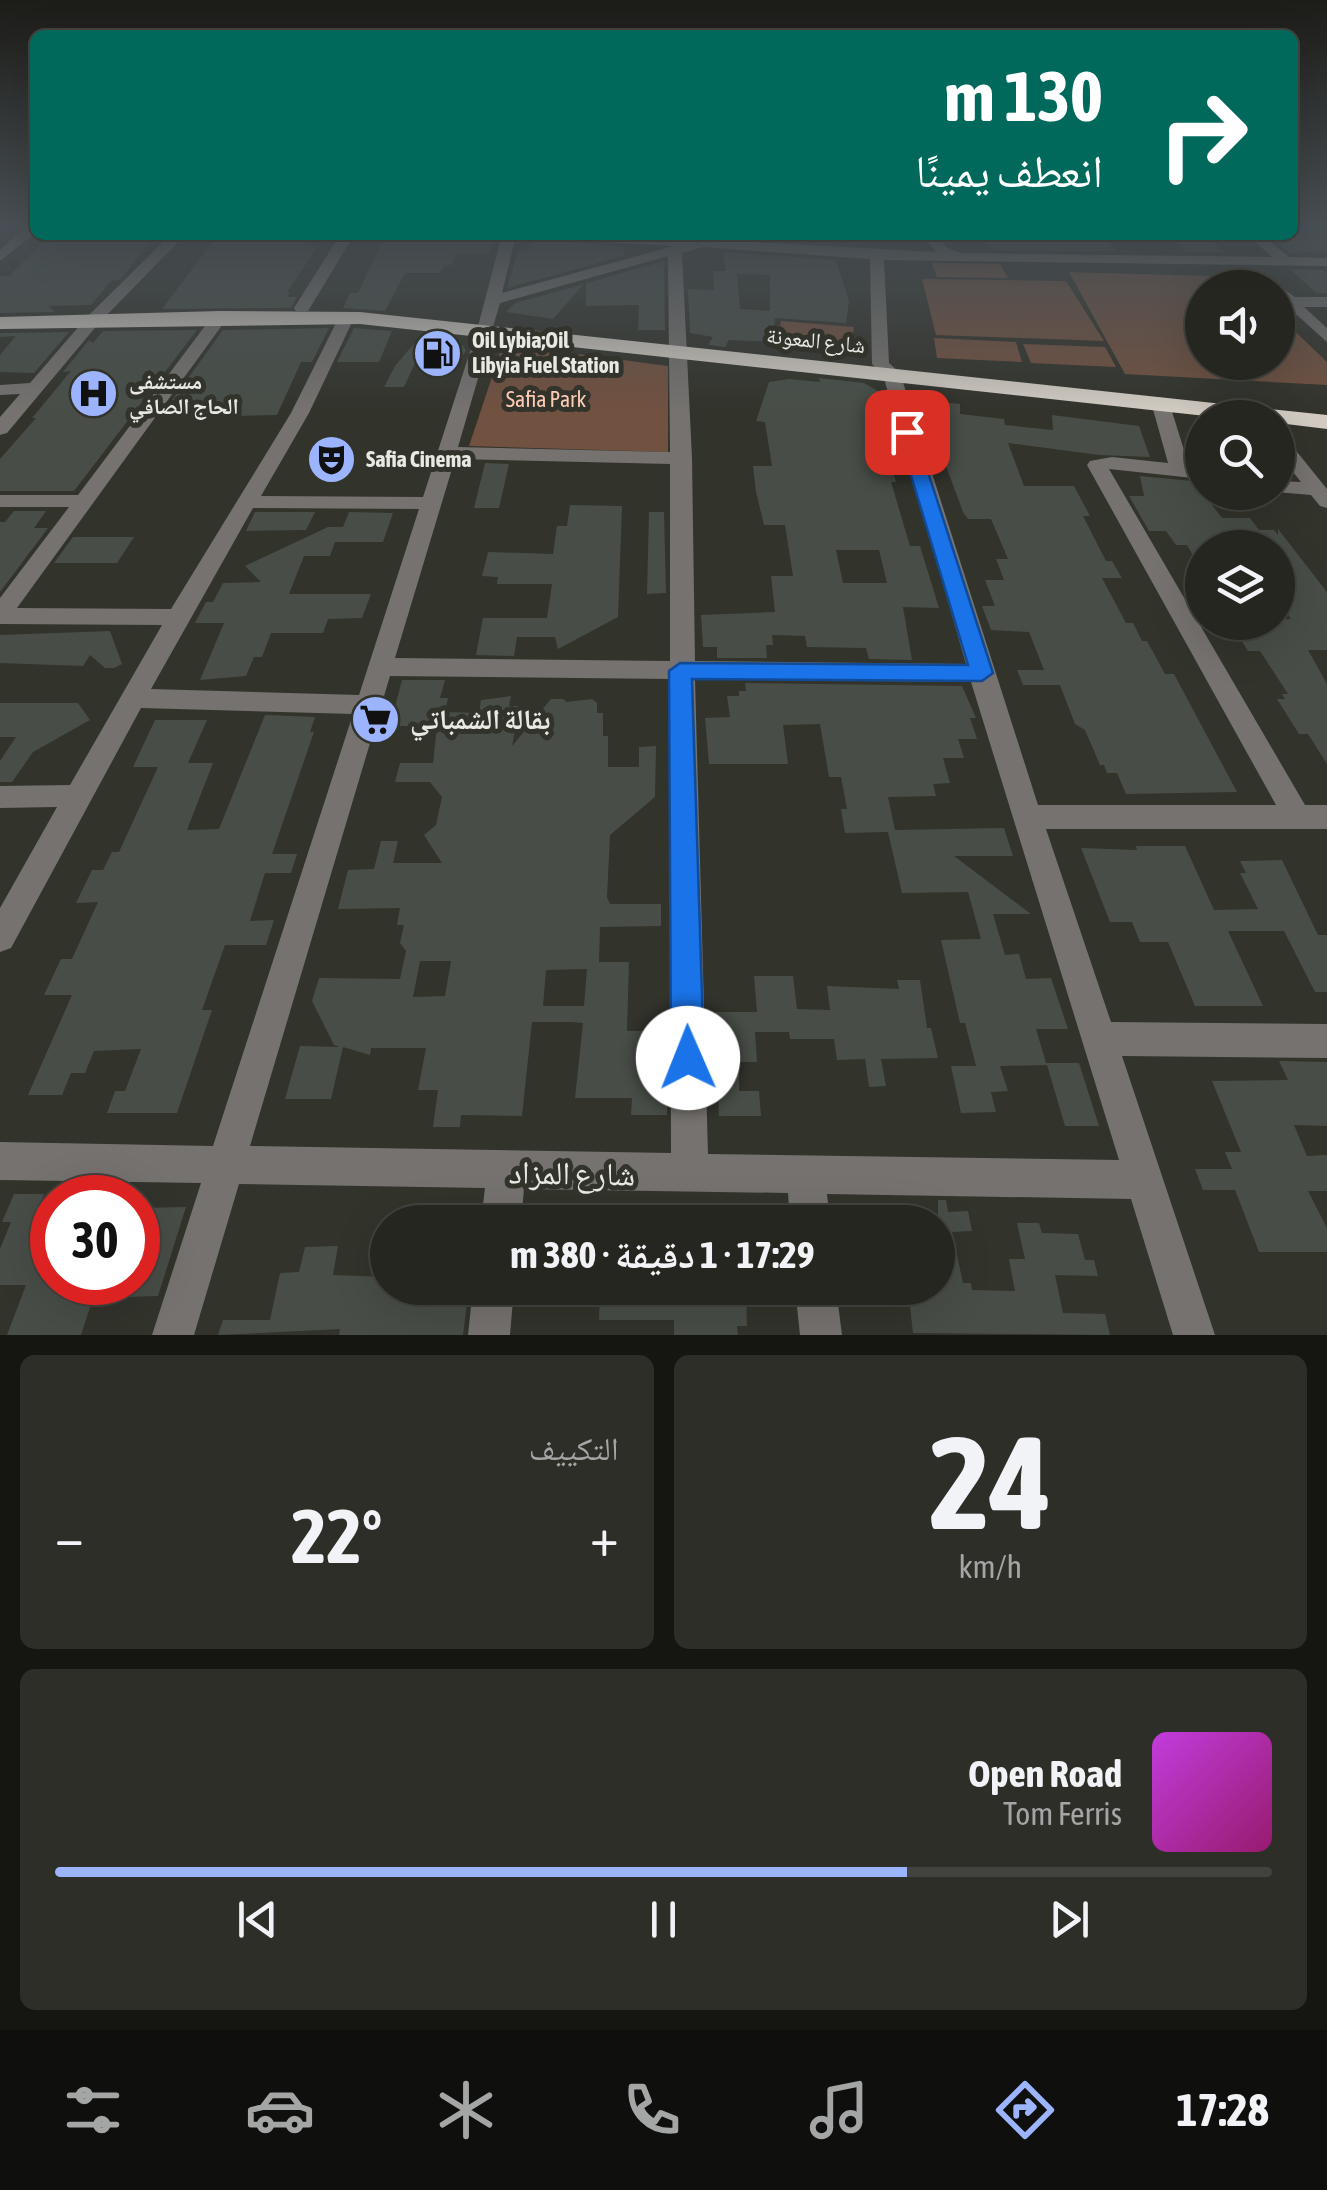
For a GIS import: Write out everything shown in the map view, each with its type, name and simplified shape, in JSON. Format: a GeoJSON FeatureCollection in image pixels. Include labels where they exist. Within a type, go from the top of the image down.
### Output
{"type":"FeatureCollection","features":[{"type":"Feature","properties":{"kind":"highway","name":"شارع المعونة"},"geometry":{"type":"LineString","coordinates":[[0,319],[302,308],[489,317],[678,347],[1327,412]]}},
{"type":"Feature","properties":{"kind":"highway","name":"شارع المعونة"},"geometry":{"type":"LineString","coordinates":[[97,316],[489,317]]}},
{"type":"Feature","properties":{"kind":"highway","name":"شارع المعونة"},"geometry":{"type":"LineString","coordinates":[[886,368],[1185,406]]}},
{"type":"Feature","properties":{"kind":"highway","name":"شارع المعونة"},"geometry":{"type":"LineString","coordinates":[[1295,419],[1327,422]]}},
{"type":"Feature","properties":{"kind":"street"},"geometry":{"type":"LineString","coordinates":[[0,428],[127,286]]}},
{"type":"Feature","properties":{"kind":"street"},"geometry":{"type":"LineString","coordinates":[[302,308],[315,286]]}},
{"type":"Feature","properties":{"kind":"street"},"geometry":{"type":"LineString","coordinates":[[174,1335],[496,286]]}},
{"type":"Feature","properties":{"kind":"street"},"geometry":{"type":"LineString","coordinates":[[489,317],[576,286]]}},
{"type":"Feature","properties":{"kind":"street"},"geometry":{"type":"LineString","coordinates":[[684,286],[678,347],[682,458],[680,671],[690,1174]]}},
{"type":"Feature","properties":{"kind":"street"},"geometry":{"type":"LineString","coordinates":[[874,286],[886,368],[1194,1335]]}},
{"type":"Feature","properties":{"kind":"street"},"geometry":{"type":"LineString","coordinates":[[1295,296],[1327,302]]}},
{"type":"Feature","properties":{"kind":"street"},"geometry":{"type":"LineString","coordinates":[[1295,307],[1327,337]]}},
{"type":"Feature","properties":{"kind":"street"},"geometry":{"type":"LineString","coordinates":[[0,615],[220,316]]}},
{"type":"Feature","properties":{"kind":"street"},"geometry":{"type":"LineString","coordinates":[[0,938],[178,617],[300,413],[346,318]]}},
{"type":"Feature","properties":{"kind":"street"},"geometry":{"type":"LineString","coordinates":[[0,390],[32,388]]}},
{"type":"Feature","properties":{"kind":"street"},"geometry":{"type":"LineString","coordinates":[[1160,402],[1185,458]]}},
{"type":"Feature","properties":{"kind":"street"},"geometry":{"type":"LineString","coordinates":[[446,453],[682,458]]}},
{"type":"Feature","properties":{"kind":"street"},"geometry":{"type":"LineString","coordinates":[[1295,462],[1324,498]]}},
{"type":"Feature","properties":{"kind":"street"},"geometry":{"type":"LineString","coordinates":[[1185,470],[1112,463],[1097,466],[1312,817]]}},
{"type":"Feature","properties":{"kind":"street"},"geometry":{"type":"LineString","coordinates":[[1295,492],[1324,498]]}},
{"type":"Feature","properties":{"kind":"street"},"geometry":{"type":"LineString","coordinates":[[0,501],[84,502]]}},
{"type":"Feature","properties":{"kind":"street"},"geometry":{"type":"LineString","coordinates":[[247,502],[430,503]]}},
{"type":"Feature","properties":{"kind":"street"},"geometry":{"type":"LineString","coordinates":[[0,615],[178,617]]}},
{"type":"Feature","properties":{"kind":"street"},"geometry":{"type":"LineString","coordinates":[[379,667],[982,673]]}},
{"type":"Feature","properties":{"kind":"street"},"geometry":{"type":"LineString","coordinates":[[132,698],[368,705]]}},
{"type":"Feature","properties":{"kind":"street"},"geometry":{"type":"LineString","coordinates":[[0,797],[78,796]]}},
{"type":"Feature","properties":{"kind":"street"},"geometry":{"type":"LineString","coordinates":[[1028,817],[1312,817]]}},
{"type":"Feature","properties":{"kind":"street"},"geometry":{"type":"LineString","coordinates":[[1099,1039],[1327,1041]]}},
{"type":"Feature","properties":{"kind":"street","name":"شارع المزاد"},"geometry":{"type":"LineString","coordinates":[[0,1161],[225,1168],[1144,1180]]}},
{"type":"Feature","properties":{"kind":"street"},"geometry":{"type":"LineString","coordinates":[[503,1205],[506,1172]]}},
{"type":"Feature","properties":{"kind":"street"},"geometry":{"type":"LineString","coordinates":[[806,1177],[808,1205]]}},
{"type":"Feature","properties":{"kind":"street"},"geometry":{"type":"LineString","coordinates":[[489,1335],[492,1305]]}},
{"type":"Feature","properties":{"kind":"street"},"geometry":{"type":"LineString","coordinates":[[818,1305],[821,1335]]}},
{"type":"Feature","properties":{"kind":"green space"},"geometry":{"type":"Polygon","coordinates":[[[924,286],[1069,286],[1104,341],[936,335],[924,286]]]}},
{"type":"Feature","properties":{"kind":"green space"},"geometry":{"type":"Polygon","coordinates":[[[1077,286],[1185,286],[1185,377],[1125,374],[1077,286]]]}},
{"type":"Feature","properties":{"kind":"green space"},"geometry":{"type":"Polygon","coordinates":[[[781,321],[854,327],[851,348],[777,342],[781,321]]]}},
{"type":"Feature","properties":{"kind":"green space"},"geometry":{"type":"Polygon","coordinates":[[[1295,331],[1327,362],[1327,385],[1235,380],[1295,380],[1295,331]]]}},
{"type":"Feature","properties":{"kind":"green space"},"geometry":{"type":"Polygon","coordinates":[[[934,338],[1016,342],[1022,362],[937,358],[934,338]]]}},
{"type":"Feature","properties":{"kind":"green space","name":"Safia Park"},"geometry":{"type":"Polygon","coordinates":[[[503,344],[668,366],[668,452],[469,446],[503,344]]]}},
{"type":"Feature","properties":{"kind":"green space"},"geometry":{"type":"Polygon","coordinates":[[[1023,344],[1105,347],[1116,367],[1031,363],[1023,344]]]}},
{"type":"Feature","properties":{"kind":"building"},"geometry":{"type":"Polygon","coordinates":[[[0,286],[107,286],[91,305],[48,306],[55,312],[0,313],[0,286]]]}},
{"type":"Feature","properties":{"kind":"building"},"geometry":{"type":"Polygon","coordinates":[[[179,286],[291,286],[287,297],[297,297],[291,308],[162,309],[179,286]]]}},
{"type":"Feature","properties":{"kind":"building"},"geometry":{"type":"Polygon","coordinates":[[[361,286],[398,286],[385,311],[343,308],[350,293],[358,293],[361,286]]]}},
{"type":"Feature","properties":{"kind":"building"},"geometry":{"type":"Polygon","coordinates":[[[582,286],[553,319],[506,312],[515,303],[582,286]]]}},
{"type":"Feature","properties":{"kind":"building"},"geometry":{"type":"Polygon","coordinates":[[[586,286],[664,286],[665,330],[638,330],[639,305],[586,306],[586,286]]]}},
{"type":"Feature","properties":{"kind":"building"},"geometry":{"type":"Polygon","coordinates":[[[714,286],[738,286],[740,309],[770,311],[770,286],[844,286],[849,301],[846,323],[775,318],[773,342],[729,340],[725,347],[708,345],[713,337],[690,333],[688,289],[714,290],[714,286]]]}},
{"type":"Feature","properties":{"kind":"building"},"geometry":{"type":"Polygon","coordinates":[[[1309,286],[1327,286],[1327,293],[1316,293],[1309,286]]]}},
{"type":"Feature","properties":{"kind":"building"},"geometry":{"type":"Polygon","coordinates":[[[329,328],[312,362],[301,362],[277,415],[159,418],[223,330],[329,328]]]}},
{"type":"Feature","properties":{"kind":"building"},"geometry":{"type":"Polygon","coordinates":[[[354,328],[392,331],[379,362],[337,362],[354,328]]]}},
{"type":"Feature","properties":{"kind":"building"},"geometry":{"type":"Polygon","coordinates":[[[197,330],[74,491],[0,491],[0,459],[36,418],[32,418],[71,371],[63,372],[89,340],[93,343],[103,331],[197,330]]]}},
{"type":"Feature","properties":{"kind":"building"},"geometry":{"type":"Polygon","coordinates":[[[69,332],[34,373],[0,372],[0,355],[16,336],[0,337],[0,333],[69,332]]]}},
{"type":"Feature","properties":{"kind":"building"},"geometry":{"type":"Polygon","coordinates":[[[422,334],[429,335],[426,342],[464,346],[466,351],[453,368],[415,363],[404,387],[384,387],[395,366],[422,334]]]}},
{"type":"Feature","properties":{"kind":"building"},"geometry":{"type":"Polygon","coordinates":[[[819,378],[864,383],[878,391],[889,432],[874,432],[884,466],[891,466],[896,482],[891,482],[910,546],[920,546],[939,608],[903,607],[912,660],[869,659],[866,648],[807,647],[805,636],[772,635],[773,645],[766,645],[767,658],[717,658],[717,647],[703,647],[701,615],[775,612],[771,576],[793,576],[785,525],[764,525],[756,492],[753,466],[772,466],[765,422],[756,421],[769,382],[820,382],[819,378]],[[836,550],[843,583],[887,583],[879,550],[836,550]]]}},
{"type":"Feature","properties":{"kind":"building"},"geometry":{"type":"Polygon","coordinates":[[[920,400],[960,404],[960,414],[1004,419],[1005,425],[1053,430],[1052,415],[1139,426],[1150,457],[1099,455],[1008,443],[1024,486],[1074,486],[1090,516],[1083,516],[1106,561],[1112,561],[1122,578],[1102,578],[1126,623],[1133,623],[1142,641],[1147,641],[1165,674],[1174,674],[1237,792],[1126,794],[1117,773],[1107,773],[1104,765],[1100,765],[1085,730],[1075,724],[1060,685],[1023,685],[1017,670],[1044,670],[1029,632],[991,630],[982,606],[995,606],[985,580],[1004,580],[996,559],[1008,559],[991,519],[968,519],[963,512],[936,439],[931,438],[933,428],[920,420],[920,400]]]}},
{"type":"Feature","properties":{"kind":"building"},"geometry":{"type":"Polygon","coordinates":[[[485,463],[509,464],[499,508],[474,508],[485,463]]]}},
{"type":"Feature","properties":{"kind":"building"},"geometry":{"type":"Polygon","coordinates":[[[1140,476],[1185,480],[1185,510],[1216,510],[1222,518],[1250,518],[1259,530],[1185,530],[1185,545],[1176,545],[1166,531],[1149,531],[1129,496],[1144,496],[1140,476]]]}},
{"type":"Feature","properties":{"kind":"building"},"geometry":{"type":"Polygon","coordinates":[[[570,505],[622,506],[618,617],[558,649],[555,637],[517,637],[514,656],[476,655],[483,618],[547,618],[552,584],[497,584],[498,577],[482,576],[488,552],[553,554],[557,526],[567,526],[570,505]]]}},
{"type":"Feature","properties":{"kind":"building"},"geometry":{"type":"Polygon","coordinates":[[[14,511],[46,511],[34,528],[48,528],[0,592],[0,522],[5,522],[14,511]]]}},
{"type":"Feature","properties":{"kind":"building"},"geometry":{"type":"Polygon","coordinates":[[[255,512],[315,512],[306,530],[246,531],[255,512]]]}},
{"type":"Feature","properties":{"kind":"building"},"geometry":{"type":"Polygon","coordinates":[[[349,512],[393,513],[383,542],[335,542],[330,556],[304,556],[289,594],[371,594],[362,618],[328,619],[323,633],[271,633],[262,657],[254,657],[246,676],[200,680],[224,623],[195,623],[206,602],[213,602],[223,583],[261,582],[245,566],[328,527],[343,527],[349,512]]]}},
{"type":"Feature","properties":{"kind":"building"},"geometry":{"type":"Polygon","coordinates":[[[649,512],[664,512],[666,593],[647,594],[649,512]]]}},
{"type":"Feature","properties":{"kind":"building"},"geometry":{"type":"Polygon","coordinates":[[[73,537],[134,537],[117,563],[54,563],[73,537]]]}},
{"type":"Feature","properties":{"kind":"building"},"geometry":{"type":"Polygon","coordinates":[[[1295,551],[1327,592],[1327,650],[1308,650],[1327,684],[1327,764],[1308,734],[1299,734],[1277,699],[1285,699],[1282,694],[1288,694],[1260,651],[1248,651],[1241,640],[1295,640],[1295,551]]]}},
{"type":"Feature","properties":{"kind":"building"},"geometry":{"type":"Polygon","coordinates":[[[110,631],[122,664],[114,668],[105,668],[90,655],[83,666],[0,663],[0,635],[110,631]]]}},
{"type":"Feature","properties":{"kind":"building"},"geometry":{"type":"Polygon","coordinates":[[[402,680],[445,680],[440,698],[448,698],[445,712],[479,713],[481,700],[511,696],[509,706],[520,706],[512,746],[551,699],[592,699],[597,703],[597,713],[603,713],[608,767],[639,767],[639,747],[656,746],[655,797],[610,835],[607,897],[610,904],[661,904],[661,926],[600,927],[599,962],[629,962],[627,1031],[646,1031],[646,1051],[667,1051],[667,1115],[631,1115],[632,1098],[575,1098],[583,1023],[571,1022],[532,1022],[522,1116],[461,1115],[460,1127],[433,1127],[438,1090],[418,1090],[426,1048],[371,1048],[370,1055],[343,1047],[331,1099],[285,1099],[300,1046],[340,1047],[334,1045],[312,1001],[319,978],[400,979],[406,951],[400,943],[404,925],[397,925],[400,908],[338,909],[348,870],[374,869],[381,841],[398,841],[393,863],[442,863],[424,835],[436,825],[442,797],[430,782],[395,782],[400,763],[433,763],[437,726],[390,726],[402,680]],[[420,961],[413,997],[445,996],[451,961],[420,961]],[[587,969],[546,970],[543,1006],[584,1006],[587,969]]]}},
{"type":"Feature","properties":{"kind":"building"},"geometry":{"type":"Polygon","coordinates":[[[745,683],[962,686],[976,718],[970,718],[977,739],[958,739],[964,758],[943,758],[950,783],[933,784],[936,796],[888,797],[895,830],[1004,828],[1013,856],[954,856],[1031,914],[993,914],[1005,955],[1019,954],[1026,979],[1051,978],[1068,1029],[1036,1029],[1046,1063],[1079,1063],[1099,1126],[1065,1126],[1047,1065],[1000,1066],[1008,1091],[991,1092],[996,1112],[961,1113],[951,1066],[976,1066],[965,1023],[960,1023],[941,940],[981,939],[968,892],[902,893],[888,832],[845,833],[841,809],[847,809],[841,777],[829,777],[820,724],[783,725],[788,764],[709,764],[705,718],[730,717],[727,696],[739,696],[739,691],[746,691],[745,683]]]}},
{"type":"Feature","properties":{"kind":"building"},"geometry":{"type":"Polygon","coordinates":[[[0,703],[78,703],[90,720],[33,752],[12,782],[0,782],[0,761],[16,737],[0,737],[0,703]]]}},
{"type":"Feature","properties":{"kind":"building"},"geometry":{"type":"Polygon","coordinates":[[[265,715],[315,717],[310,732],[314,732],[272,854],[297,854],[291,873],[265,873],[250,921],[274,920],[266,945],[225,945],[202,1010],[212,1010],[177,1113],[107,1113],[115,1091],[125,1091],[141,1049],[94,1051],[85,1073],[71,1073],[62,1095],[28,1095],[72,995],[44,995],[61,959],[72,959],[98,902],[76,903],[92,870],[103,870],[112,852],[119,852],[158,767],[133,767],[155,720],[207,720],[188,763],[213,763],[187,830],[219,829],[265,715]]]}},
{"type":"Feature","properties":{"kind":"building"},"geometry":{"type":"Polygon","coordinates":[[[1136,846],[1185,846],[1214,910],[1258,909],[1240,873],[1246,873],[1240,861],[1282,860],[1318,935],[1327,935],[1327,992],[1315,992],[1284,931],[1228,931],[1263,1006],[1195,1006],[1168,942],[1140,942],[1132,922],[1110,922],[1081,848],[1137,850],[1136,846]]]}},
{"type":"Feature","properties":{"kind":"building"},"geometry":{"type":"Polygon","coordinates":[[[754,976],[793,976],[797,1009],[830,1010],[827,986],[899,989],[897,980],[920,980],[927,1028],[931,1028],[938,1058],[881,1059],[886,1086],[869,1087],[865,1059],[837,1060],[834,1039],[790,1039],[789,1032],[755,1032],[757,1062],[739,1062],[739,1091],[759,1091],[761,1116],[719,1116],[715,1012],[757,1012],[754,976]]]}},
{"type":"Feature","properties":{"kind":"building"},"geometry":{"type":"Polygon","coordinates":[[[1279,1061],[1327,1062],[1327,1126],[1294,1125],[1307,1156],[1327,1155],[1327,1191],[1308,1191],[1327,1228],[1327,1252],[1259,1252],[1235,1190],[1203,1190],[1195,1169],[1232,1169],[1225,1152],[1241,1152],[1212,1081],[1288,1080],[1279,1061]]]}},
{"type":"Feature","properties":{"kind":"building"},"geometry":{"type":"Polygon","coordinates":[[[14,1194],[30,1194],[30,1305],[91,1305],[81,1335],[7,1335],[26,1285],[0,1285],[0,1249],[11,1222],[2,1222],[14,1194]]]}},
{"type":"Feature","properties":{"kind":"building"},"geometry":{"type":"Polygon","coordinates":[[[186,1207],[160,1290],[160,1208],[186,1207]]]}},
{"type":"Feature","properties":{"kind":"building"},"geometry":{"type":"Polygon","coordinates":[[[968,1211],[972,1231],[955,1232],[955,1212],[968,1211]]]}},
{"type":"Feature","properties":{"kind":"building"},"geometry":{"type":"Polygon","coordinates":[[[1017,1223],[1039,1223],[1042,1233],[1078,1234],[1085,1260],[1094,1260],[1098,1276],[1055,1275],[1063,1313],[1105,1314],[1110,1335],[913,1333],[910,1305],[955,1305],[955,1246],[963,1283],[971,1283],[972,1290],[1015,1291],[1009,1259],[1025,1259],[1017,1223]]]}},
{"type":"Feature","properties":{"kind":"building"},"geometry":{"type":"Polygon","coordinates":[[[338,1246],[333,1275],[370,1276],[370,1305],[467,1305],[463,1335],[339,1335],[340,1329],[218,1335],[223,1320],[270,1320],[280,1273],[299,1272],[305,1247],[338,1246]]]}},
{"type":"Feature","properties":{"kind":"building"},"geometry":{"type":"Polygon","coordinates":[[[599,1305],[746,1305],[747,1326],[737,1326],[738,1335],[674,1335],[674,1320],[599,1320],[599,1305]]]}},
{"type":"Feature","properties":{"kind":"place","name":"Oil Lybia;Oil Libyia Fuel Station"},"geometry":{"type":"Point","coordinates":[437,353]}},
{"type":"Feature","properties":{"kind":"place","name":"مستشفى الحاج الصافي"},"geometry":{"type":"Point","coordinates":[94,394]}},
{"type":"Feature","properties":{"kind":"place","name":"Safia Cinema"},"geometry":{"type":"Point","coordinates":[331,459]}},
{"type":"Feature","properties":{"kind":"place","name":"بقالة الشمباتي"},"geometry":{"type":"Point","coordinates":[375,719]}},
{"type":"Feature","properties":{"kind":"route"},"geometry":{"type":"LineString","coordinates":[[688,1058],[680,671],[982,673],[907,432]]}}]}
